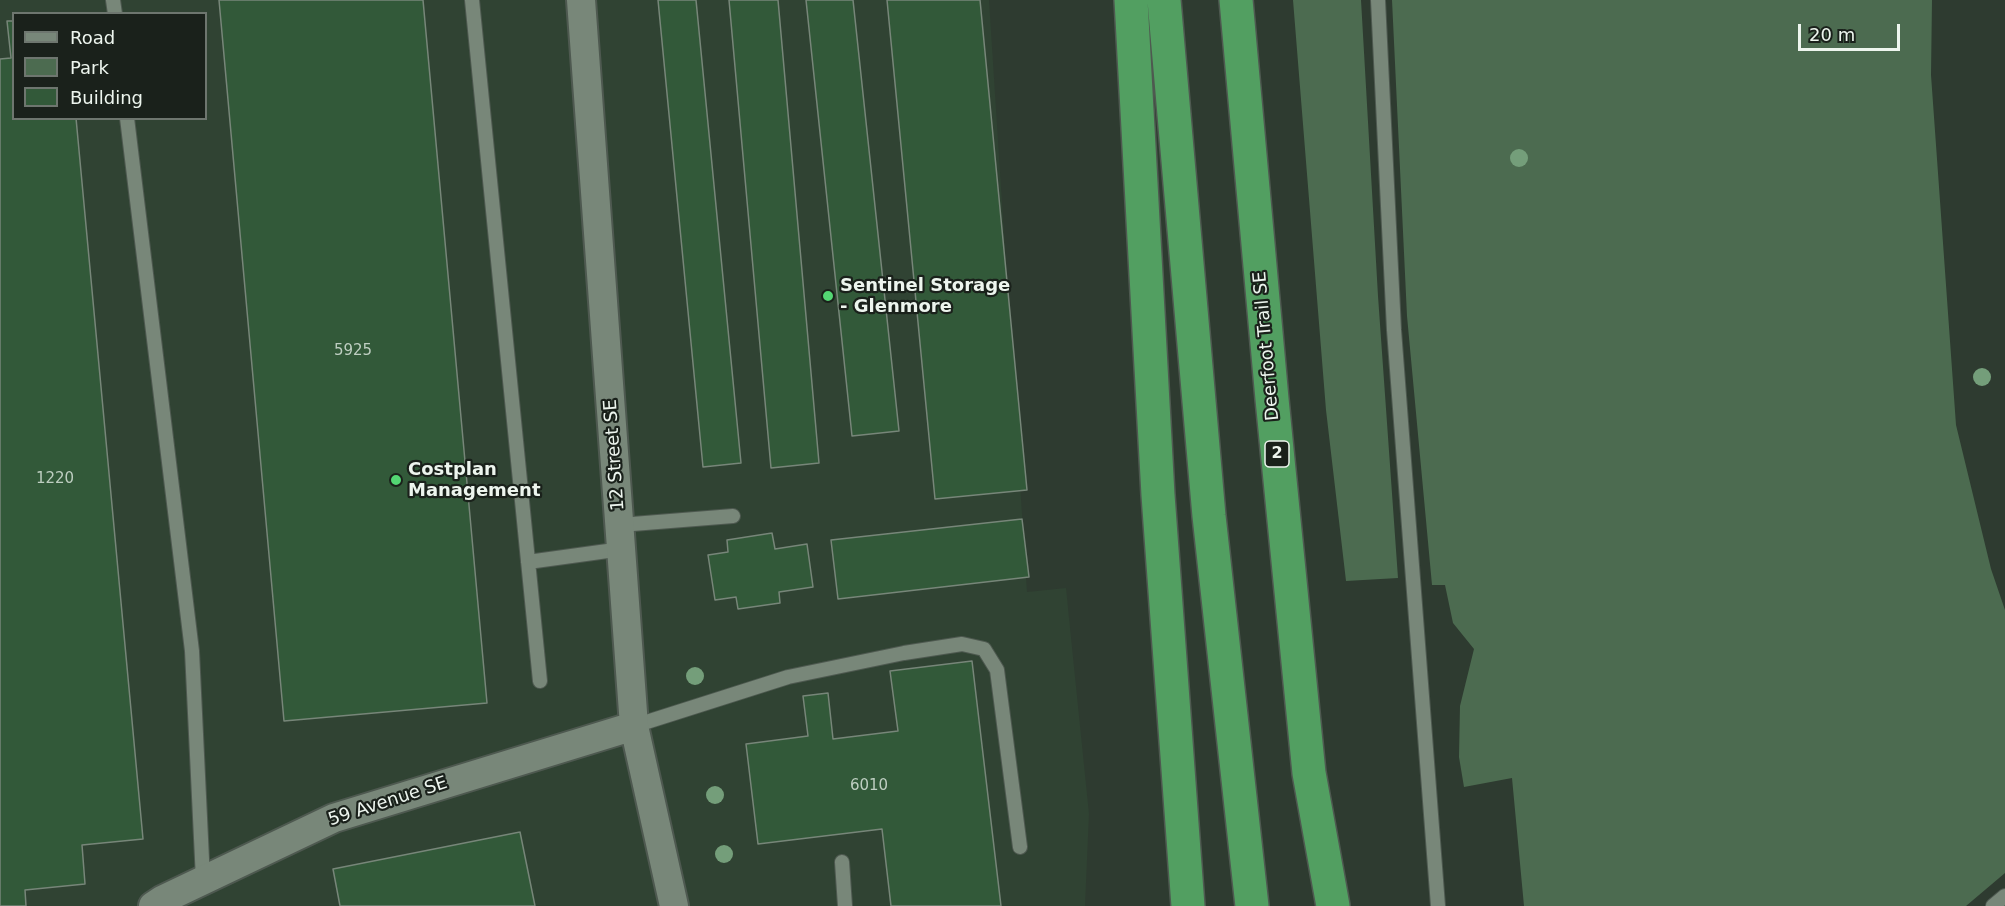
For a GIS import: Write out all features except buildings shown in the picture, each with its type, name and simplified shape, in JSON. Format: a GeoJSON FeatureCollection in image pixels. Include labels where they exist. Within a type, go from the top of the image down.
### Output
{"type":"FeatureCollection","features":[{"type":"Feature","properties":{"kind":"highway"},"geometry":{"type":"LineString","coordinates":[[1131,0],[1158,483],[1188,906]]}},
{"type":"Feature","properties":{"kind":"highway"},"geometry":{"type":"LineString","coordinates":[[1164,0],[1209,516],[1252,906]]}},
{"type":"Feature","properties":{"kind":"highway","name":"Deerfoot Trail SE"},"geometry":{"type":"LineString","coordinates":[[1236,0],[1309,773],[1333,906]]}},
{"type":"Feature","properties":{"kind":"street","name":"12 Street SE"},"geometry":{"type":"LineString","coordinates":[[581,0],[634,726],[674,906]]}},
{"type":"Feature","properties":{"kind":"street","name":"59 Avenue SE"},"geometry":{"type":"LineString","coordinates":[[153,906],[334,818],[634,726]]}},
{"type":"Feature","properties":{"kind":"lane"},"geometry":{"type":"LineString","coordinates":[[472,0],[540,681]]}},
{"type":"Feature","properties":{"kind":"lane"},"geometry":{"type":"LineString","coordinates":[[1378,0],[1394,330],[1438,906]]}},
{"type":"Feature","properties":{"kind":"lane"},"geometry":{"type":"LineString","coordinates":[[127,120],[192,651],[203,880]]}},
{"type":"Feature","properties":{"kind":"lane"},"geometry":{"type":"LineString","coordinates":[[528,562],[621,537],[733,516]]}},
{"type":"Feature","properties":{"kind":"lane"},"geometry":{"type":"LineString","coordinates":[[634,726],[788,677],[904,653],[962,644],[984,649],[997,670],[1020,847]]}},
{"type":"Feature","properties":{"kind":"lane"},"geometry":{"type":"LineString","coordinates":[[842,862],[845,906]]}},
{"type":"Feature","properties":{"kind":"lane"},"geometry":{"type":"LineString","coordinates":[[1993,906],[2005,896]]}},
{"type":"Feature","properties":{"kind":"shaded area"},"geometry":{"type":"Polygon","coordinates":[[[0,0],[989,0],[1027,592],[1066,588],[1089,814],[1085,906],[0,906],[0,0]]]}},
{"type":"Feature","properties":{"kind":"green space"},"geometry":{"type":"Polygon","coordinates":[[[1293,0],[1361,0],[1378,296],[1398,578],[1346,581],[1326,410],[1293,0]]]}},
{"type":"Feature","properties":{"kind":"green space"},"geometry":{"type":"Polygon","coordinates":[[[1392,0],[1932,0],[1931,75],[1956,425],[1991,569],[2005,610],[2005,873],[1966,906],[1524,906],[1512,778],[1464,787],[1459,757],[1460,706],[1474,649],[1453,623],[1445,585],[1432,585],[1407,316],[1392,0]]]}},
{"type":"Feature","properties":{"kind":"place","name":"Sentinel Storage - Glenmore"},"geometry":{"type":"Point","coordinates":[828,296]}},
{"type":"Feature","properties":{"kind":"place","name":"Costplan Management"},"geometry":{"type":"Point","coordinates":[396,480]}}]}
